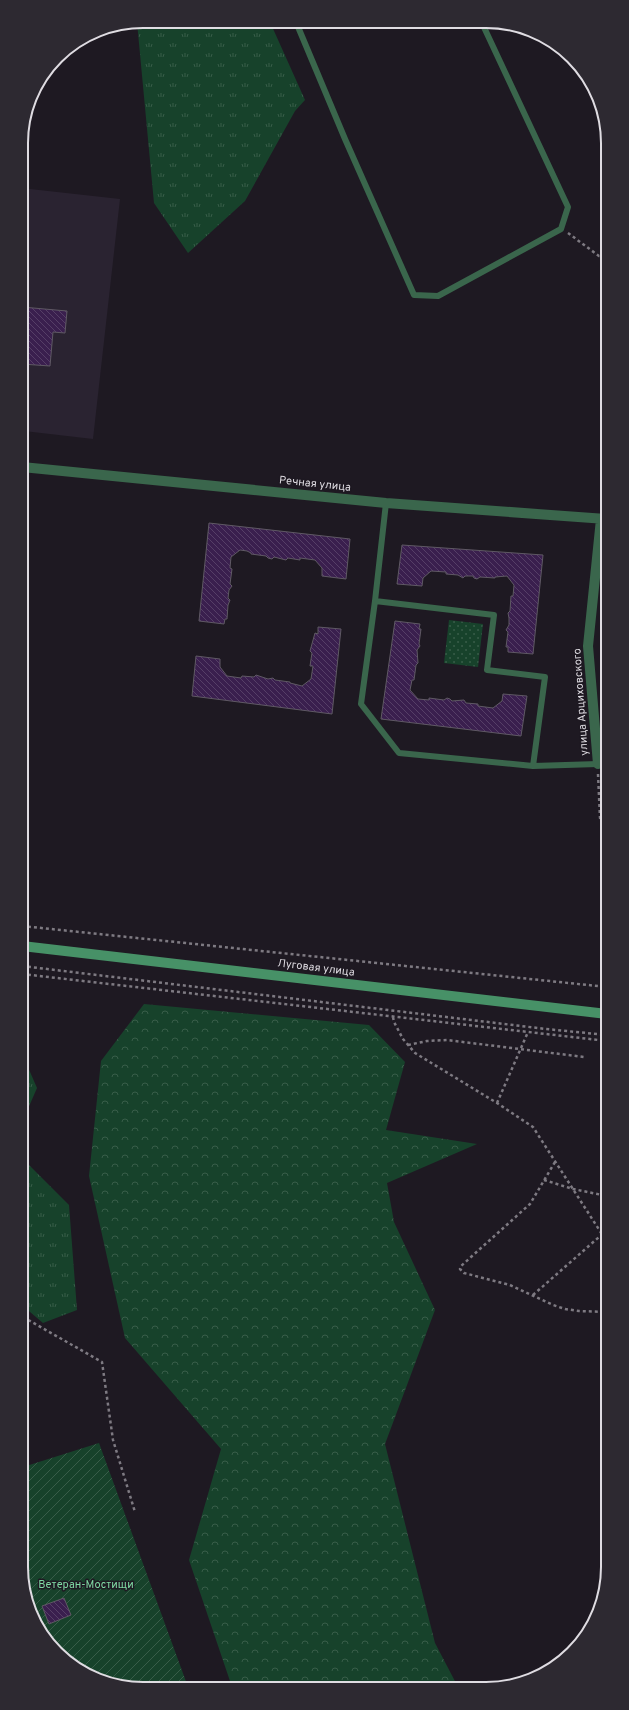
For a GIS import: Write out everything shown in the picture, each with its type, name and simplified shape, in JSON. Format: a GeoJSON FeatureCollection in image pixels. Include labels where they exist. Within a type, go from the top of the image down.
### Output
{"type":"FeatureCollection","features":[{"type":"Feature","properties":{"kind":"street","name":"Речная улица"},"geometry":{"type":"LineString","coordinates":[[28,468],[386,503],[601,519]]}},
{"type":"Feature","properties":{"kind":"street","name":"улица Арциховского"},"geometry":{"type":"LineString","coordinates":[[598,764],[588,646],[601,543]]}},
{"type":"Feature","properties":{"kind":"street","name":"Луговая улица"},"geometry":{"type":"LineString","coordinates":[[28,947],[601,1013]]}},
{"type":"Feature","properties":{"kind":"lane"},"geometry":{"type":"LineString","coordinates":[[299,28],[345,139],[414,295],[438,296],[561,229],[568,207],[484,28]]}},
{"type":"Feature","properties":{"kind":"lane"},"geometry":{"type":"LineString","coordinates":[[386,503],[376,601],[361,704],[399,753],[533,766],[598,764]]}},
{"type":"Feature","properties":{"kind":"lane"},"geometry":{"type":"LineString","coordinates":[[376,601],[494,615],[487,670],[546,677],[533,766]]}},
{"type":"Feature","properties":{"kind":"path"},"geometry":{"type":"LineString","coordinates":[[561,229],[601,256]]}},
{"type":"Feature","properties":{"kind":"path","name":"улица Арциховского"},"geometry":{"type":"LineString","coordinates":[[598,764],[601,821]]}},
{"type":"Feature","properties":{"kind":"path"},"geometry":{"type":"LineString","coordinates":[[28,927],[601,986]]}},
{"type":"Feature","properties":{"kind":"path"},"geometry":{"type":"LineString","coordinates":[[28,967],[601,1034]]}},
{"type":"Feature","properties":{"kind":"path"},"geometry":{"type":"LineString","coordinates":[[28,975],[601,1040]]}},
{"type":"Feature","properties":{"kind":"path"},"geometry":{"type":"LineString","coordinates":[[393,1017],[396,1027],[408,1045],[422,1058],[497,1102],[533,1127],[601,1232]]}},
{"type":"Feature","properties":{"kind":"path"},"geometry":{"type":"LineString","coordinates":[[497,1102],[528,1032]]}},
{"type":"Feature","properties":{"kind":"path"},"geometry":{"type":"LineString","coordinates":[[408,1045],[427,1041],[447,1040],[584,1057]]}},
{"type":"Feature","properties":{"kind":"path"},"geometry":{"type":"LineString","coordinates":[[555,1162],[530,1204],[460,1267],[464,1273],[498,1281],[565,1309],[601,1312]]}},
{"type":"Feature","properties":{"kind":"path"},"geometry":{"type":"LineString","coordinates":[[544,1180],[573,1189],[601,1195]]}},
{"type":"Feature","properties":{"kind":"path"},"geometry":{"type":"LineString","coordinates":[[532,1295],[601,1235]]}},
{"type":"Feature","properties":{"kind":"path"},"geometry":{"type":"LineString","coordinates":[[28,1320],[102,1362],[113,1440],[135,1512]]}},
{"type":"Feature","properties":{"kind":"shaded area"},"geometry":{"type":"Polygon","coordinates":[[[28,189],[120,199],[93,439],[28,431],[28,189]]]}},
{"type":"Feature","properties":{"kind":"green space"},"geometry":{"type":"Polygon","coordinates":[[[138,28],[273,28],[305,100],[295,111],[245,201],[188,253],[154,203],[138,28]]]}},
{"type":"Feature","properties":{"kind":"green space"},"geometry":{"type":"Polygon","coordinates":[[[449,620],[483,624],[478,667],[444,663],[449,620]]]}},
{"type":"Feature","properties":{"kind":"green space"},"geometry":{"type":"Polygon","coordinates":[[[144,1004],[369,1025],[405,1062],[386,1130],[477,1144],[387,1183],[394,1222],[435,1310],[385,1444],[435,1643],[455,1682],[230,1682],[189,1560],[221,1449],[125,1338],[89,1176],[101,1061],[144,1004]]]}},
{"type":"Feature","properties":{"kind":"green space"},"geometry":{"type":"Polygon","coordinates":[[[28,1067],[37,1088],[28,1109],[28,1067]]]}},
{"type":"Feature","properties":{"kind":"green space"},"geometry":{"type":"Polygon","coordinates":[[[28,1164],[69,1205],[77,1310],[43,1323],[28,1310],[28,1164]]]}},
{"type":"Feature","properties":{"kind":"green space","name":"Ветеран-Мостищи"},"geometry":{"type":"Polygon","coordinates":[[[99,1443],[186,1682],[135,1682],[106,1676],[79,1663],[62,1648],[43,1625],[34,1604],[29,1582],[28,1465],[99,1443]]]}},
{"type":"Feature","properties":{"kind":"building"},"geometry":{"type":"Polygon","coordinates":[[[28,308],[67,311],[65,333],[53,332],[50,366],[28,364],[28,308]]]}},
{"type":"Feature","properties":{"kind":"building"},"geometry":{"type":"Polygon","coordinates":[[[209,523],[350,539],[346,579],[322,576],[322,568],[315,560],[288,558],[286,560],[274,557],[272,559],[266,556],[251,554],[247,551],[240,550],[231,557],[230,568],[232,569],[230,584],[232,586],[229,590],[228,598],[230,600],[227,619],[225,619],[224,624],[199,621],[209,523]]]}},
{"type":"Feature","properties":{"kind":"building"},"geometry":{"type":"Polygon","coordinates":[[[402,545],[543,555],[533,654],[508,652],[508,647],[506,647],[508,632],[506,630],[509,625],[508,613],[510,611],[511,596],[513,596],[514,585],[507,576],[495,578],[480,577],[477,579],[473,576],[465,576],[463,578],[458,575],[446,574],[446,572],[431,571],[423,578],[422,586],[397,584],[402,545]]]}},
{"type":"Feature","properties":{"kind":"building"},"geometry":{"type":"Polygon","coordinates":[[[395,621],[420,624],[420,646],[417,650],[418,663],[416,665],[414,680],[412,680],[410,690],[418,699],[429,700],[429,698],[444,700],[447,698],[452,701],[464,700],[466,703],[478,704],[478,706],[493,708],[502,701],[503,694],[527,696],[521,736],[381,719],[395,621]]]}},
{"type":"Feature","properties":{"kind":"building"},"geometry":{"type":"Polygon","coordinates":[[[318,627],[341,629],[332,714],[192,696],[196,656],[220,659],[220,667],[227,676],[241,678],[242,676],[254,677],[256,675],[302,686],[311,679],[313,666],[310,666],[312,653],[310,651],[315,633],[318,634],[318,627]]]}},
{"type":"Feature","properties":{"kind":"building"},"geometry":{"type":"Polygon","coordinates":[[[64,1598],[71,1615],[49,1624],[42,1606],[64,1598]]]}}]}
